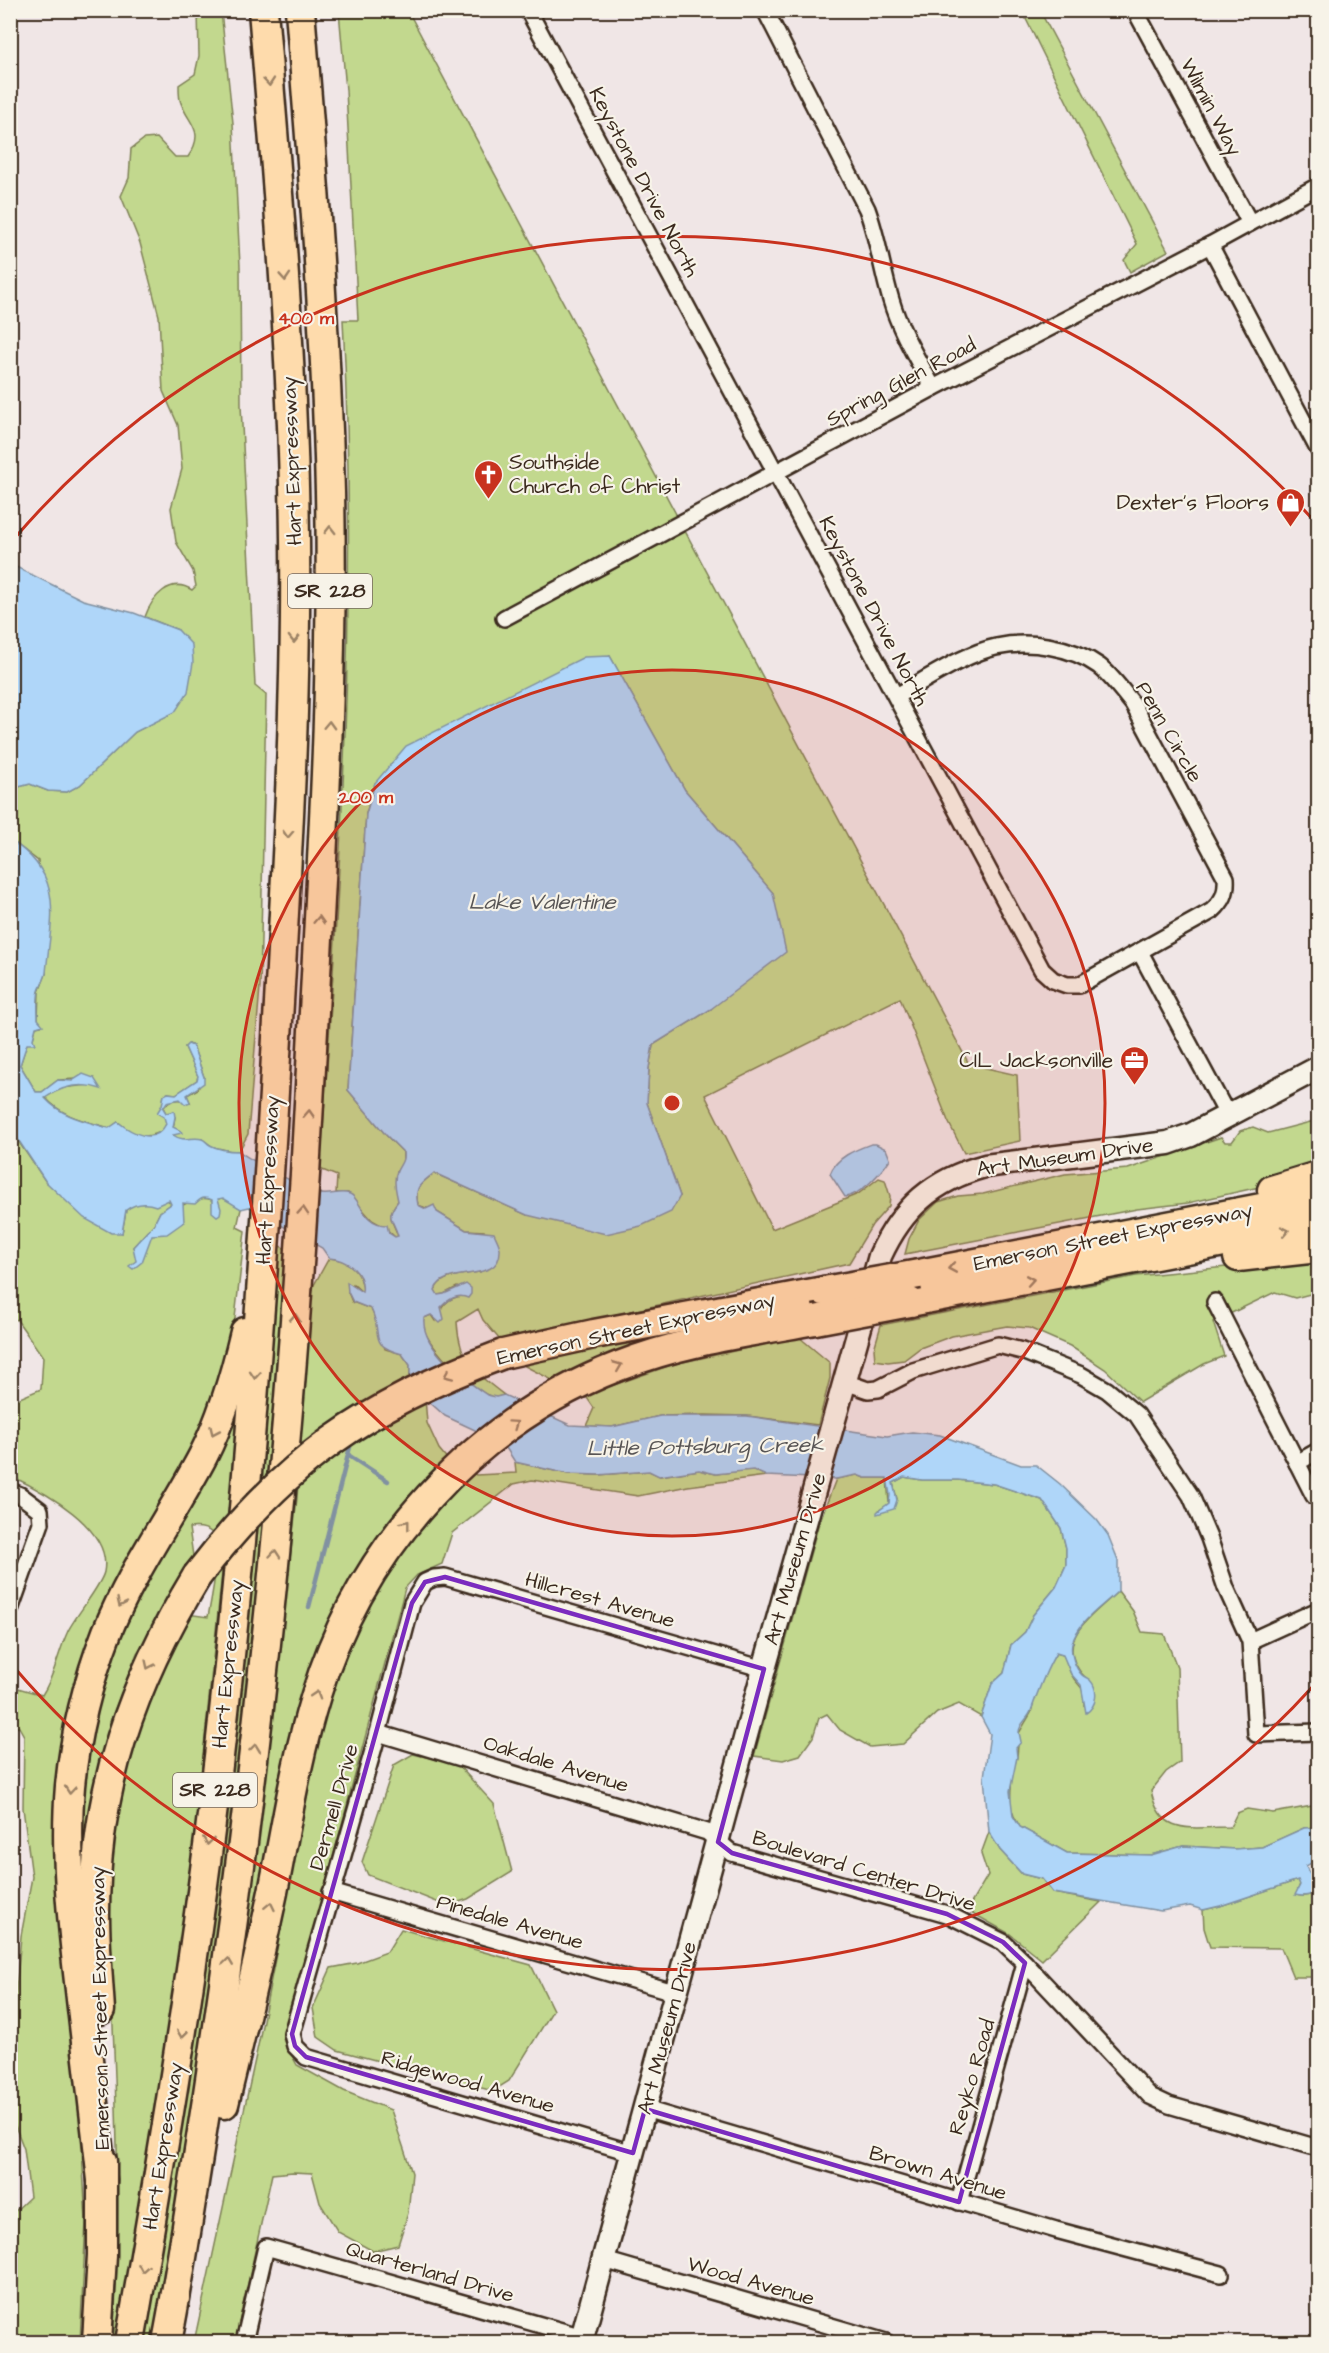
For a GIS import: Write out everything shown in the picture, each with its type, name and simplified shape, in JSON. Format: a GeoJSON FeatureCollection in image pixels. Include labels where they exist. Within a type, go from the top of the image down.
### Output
{"type":"FeatureCollection","features":[{"type":"Feature","properties":{"kind":"highway","name":"Hart Expressway"},"geometry":{"type":"LineString","coordinates":[[169,2337],[230,1948],[263,1681],[306,1173],[329,729],[330,507],[323,311],[300,10]]}},
{"type":"Feature","properties":{"kind":"highway","name":"Hart Expressway"},"geometry":{"type":"LineString","coordinates":[[130,2343],[175,2079],[213,1806],[239,1565],[266,1233],[290,796],[295,536],[288,319],[264,17]]}},
{"type":"Feature","properties":{"kind":"highway"},"geometry":{"type":"LineString","coordinates":[[1102,1253],[1197,1209],[1318,1176]]}},
{"type":"Feature","properties":{"kind":"highway","name":"Emerson Street Expressway"},"geometry":{"type":"LineString","coordinates":[[169,2337],[261,1946],[315,1696],[330,1655],[362,1587],[421,1505],[467,1459],[499,1434],[565,1391],[617,1366],[666,1350],[703,1340],[910,1302],[1318,1197]]}},
{"type":"Feature","properties":{"kind":"highway","name":"Emerson Street Expressway"},"geometry":{"type":"LineString","coordinates":[[95,2343],[102,2255],[102,2180],[101,2035],[95,1913],[105,1802],[124,1728],[135,1696],[166,1629],[197,1576],[242,1520],[301,1463],[333,1438],[412,1391],[503,1354],[585,1335],[919,1274],[1102,1253],[1318,1224]]}},
{"type":"Feature","properties":{"kind":"highway"},"geometry":{"type":"LineString","coordinates":[[102,2180],[72,1905],[68,1816],[74,1756],[93,1674],[108,1630],[126,1593],[203,1455],[228,1395],[266,1233]]}},
{"type":"Feature","properties":{"kind":"highway"},"geometry":{"type":"LineString","coordinates":[[1102,1253],[1210,1260],[1318,1248]]}},
{"type":"Feature","properties":{"kind":"street","name":"Keystone Drive North"},"geometry":{"type":"LineString","coordinates":[[528,10],[1042,970],[1053,980],[1079,985],[1140,952]]}},
{"type":"Feature","properties":{"kind":"street"},"geometry":{"type":"LineString","coordinates":[[765,10],[867,209],[877,234],[885,278],[899,323],[933,388]]}},
{"type":"Feature","properties":{"kind":"street","name":"Wilmin Way"},"geometry":{"type":"LineString","coordinates":[[1135,10],[1250,224]]}},
{"type":"Feature","properties":{"kind":"street","name":"Spring Glen Road"},"geometry":{"type":"LineString","coordinates":[[504,618],[933,388],[1210,245],[1318,186]]}},
{"type":"Feature","properties":{"kind":"street"},"geometry":{"type":"LineString","coordinates":[[1210,245],[1318,449]]}},
{"type":"Feature","properties":{"kind":"street","name":"Penn Circle"},"geometry":{"type":"LineString","coordinates":[[896,696],[971,656],[994,647],[1019,644],[1045,645],[1070,652],[1098,666],[1117,684],[1133,704],[1226,878],[1224,897],[1212,911],[1140,952]]}},
{"type":"Feature","properties":{"kind":"street"},"geometry":{"type":"LineString","coordinates":[[1140,952],[1228,1116]]}},
{"type":"Feature","properties":{"kind":"street","name":"Art Museum Drive"},"geometry":{"type":"LineString","coordinates":[[582,2340],[764,1670],[880,1256],[896,1225],[923,1196],[947,1180],[974,1169],[1168,1143],[1228,1116],[1318,1068]]}},
{"type":"Feature","properties":{"kind":"street"},"geometry":{"type":"LineString","coordinates":[[1215,1302],[1314,1496]]}},
{"type":"Feature","properties":{"kind":"street"},"geometry":{"type":"LineString","coordinates":[[845,1382],[868,1390],[878,1389],[913,1371],[998,1345],[1022,1351],[1081,1375],[1107,1390],[1137,1415],[1191,1496],[1209,1538],[1226,1588],[1250,1641],[1256,1734],[1318,1732]]}},
{"type":"Feature","properties":{"kind":"street"},"geometry":{"type":"LineString","coordinates":[[1297,1463],[1318,1451]]}},
{"type":"Feature","properties":{"kind":"street"},"geometry":{"type":"LineString","coordinates":[[10,1491],[20,1495],[40,1510],[41,1522],[10,1610]]}},
{"type":"Feature","properties":{"kind":"street","name":"Hillcrest Avenue"},"geometry":{"type":"LineString","coordinates":[[424,1582],[445,1577],[764,1670]]}},
{"type":"Feature","properties":{"kind":"street","name":"Dermell Drive"},"geometry":{"type":"LineString","coordinates":[[295,2046],[292,2034],[331,1892],[378,1733],[412,1603],[424,1582]]}},
{"type":"Feature","properties":{"kind":"street"},"geometry":{"type":"LineString","coordinates":[[1250,1641],[1318,1610]]}},
{"type":"Feature","properties":{"kind":"street","name":"Oakdale Avenue"},"geometry":{"type":"LineString","coordinates":[[378,1733],[707,1832],[718,1842]]}},
{"type":"Feature","properties":{"kind":"street","name":"Boulevard Center Drive"},"geometry":{"type":"LineString","coordinates":[[718,1842],[732,1853],[946,1914],[1003,1942],[1150,2096],[1169,2105],[1318,2148]]}},
{"type":"Feature","properties":{"kind":"street","name":"Pinedale Avenue"},"geometry":{"type":"LineString","coordinates":[[331,1892],[677,1993]]}},
{"type":"Feature","properties":{"kind":"street","name":"Reyko Road"},"geometry":{"type":"LineString","coordinates":[[959,2202],[1025,1963]]}},
{"type":"Feature","properties":{"kind":"street","name":"Ridgewood Avenue"},"geometry":{"type":"LineString","coordinates":[[295,2046],[306,2057],[633,2153]]}},
{"type":"Feature","properties":{"kind":"street","name":"Brown Avenue"},"geometry":{"type":"LineString","coordinates":[[645,2109],[959,2202],[1221,2274]]}},
{"type":"Feature","properties":{"kind":"street","name":"Quarterland Drive"},"geometry":{"type":"LineString","coordinates":[[244,2343],[266,2247],[549,2335],[582,2340]]}},
{"type":"Feature","properties":{"kind":"street","name":"Wood Avenue"},"geometry":{"type":"LineString","coordinates":[[604,2260],[886,2343]]}},
{"type":"Feature","properties":{"kind":"highlighted area"},"geometry":{"type":"Polygon","coordinates":[[[445,1577],[764,1669],[718,1842],[732,1853],[947,1914],[1003,1942],[1025,1963],[959,2202],[645,2109],[633,2153],[306,2057],[295,2046],[292,2034],[412,1603],[425,1582],[445,1577]]]}},
{"type":"Feature","properties":{"kind":"green space"},"geometry":{"type":"Polygon","coordinates":[[[198,11],[221,11],[233,123],[240,266],[241,405],[255,686],[266,695],[260,987],[248,1134],[239,1151],[213,1147],[202,1139],[179,1139],[172,1135],[175,1117],[166,1113],[164,1109],[165,1127],[150,1135],[135,1134],[118,1122],[110,1128],[83,1120],[66,1114],[45,1097],[61,1088],[88,1085],[94,1078],[58,1080],[42,1092],[36,1092],[20,1065],[27,1043],[33,1039],[36,1027],[41,1026],[38,1019],[39,992],[46,974],[38,861],[11,840],[10,789],[30,784],[48,791],[67,792],[80,785],[135,732],[174,712],[178,630],[145,617],[152,602],[169,587],[184,586],[192,590],[196,586],[193,571],[176,542],[171,508],[182,469],[178,425],[163,391],[159,316],[140,243],[121,196],[129,178],[131,149],[144,139],[157,138],[175,157],[188,157],[196,140],[196,133],[180,100],[179,85],[195,74],[199,56],[198,11]],[[189,1044],[185,1047],[198,1076],[197,1080],[176,1094],[164,1095],[163,1107],[175,1100],[190,1102],[187,1095],[198,1089],[204,1077],[193,1046],[189,1044]]]}},
{"type":"Feature","properties":{"kind":"green space"},"geometry":{"type":"Polygon","coordinates":[[[339,11],[408,11],[969,1064],[1017,1075],[1020,1141],[964,1153],[948,1121],[900,998],[705,1095],[772,1229],[858,1194],[879,1178],[885,1180],[890,1196],[889,1206],[872,1225],[849,1263],[500,1340],[483,1320],[478,1309],[457,1322],[458,1335],[465,1356],[476,1372],[504,1395],[496,1397],[476,1388],[453,1369],[433,1346],[423,1325],[424,1318],[431,1315],[435,1321],[445,1304],[453,1298],[463,1296],[457,1287],[437,1295],[435,1290],[442,1281],[454,1276],[480,1272],[484,1231],[466,1230],[437,1212],[418,1205],[419,1186],[434,1173],[527,1215],[680,1196],[647,1103],[653,1045],[711,1009],[773,893],[685,790],[610,656],[375,783],[366,814],[348,1090],[403,1152],[403,1163],[397,1171],[398,1201],[391,1215],[398,1236],[395,1237],[372,1220],[348,1193],[336,1193],[337,1176],[320,1169],[340,851],[348,638],[349,532],[343,320],[358,320],[346,90],[339,11]]]}},
{"type":"Feature","properties":{"kind":"green space"},"geometry":{"type":"Polygon","coordinates":[[[1022,11],[1040,11],[1168,251],[1130,272],[1124,260],[1137,244],[1022,11]]]}},
{"type":"Feature","properties":{"kind":"green space"},"geometry":{"type":"Polygon","coordinates":[[[1318,1120],[1318,1167],[1268,1185],[1188,1203],[1137,1209],[905,1254],[909,1239],[919,1220],[938,1202],[958,1196],[983,1194],[1065,1174],[1128,1169],[1221,1137],[1225,1142],[1232,1142],[1240,1131],[1253,1127],[1268,1133],[1318,1120]]]}},
{"type":"Feature","properties":{"kind":"green space"},"geometry":{"type":"Polygon","coordinates":[[[10,1129],[46,1182],[122,1233],[126,1210],[135,1204],[168,1200],[171,1204],[160,1212],[154,1224],[133,1247],[142,1258],[155,1229],[177,1209],[195,1200],[212,1200],[213,1207],[218,1199],[223,1198],[235,1204],[241,1209],[237,1227],[245,1231],[232,1344],[216,1398],[74,1706],[79,2098],[86,2221],[80,2342],[22,2342],[11,2326],[11,2215],[30,2197],[24,2149],[11,2115],[10,2015],[15,2003],[21,1936],[32,1877],[23,1808],[24,1736],[19,1727],[11,1729],[11,1686],[42,1695],[68,1631],[102,1578],[104,1556],[98,1541],[73,1513],[57,1501],[11,1476],[11,1407],[15,1400],[41,1389],[43,1357],[17,1320],[11,1318],[10,1129]]]}},
{"type":"Feature","properties":{"kind":"green space"},"geometry":{"type":"Polygon","coordinates":[[[276,1244],[288,1250],[278,1411],[235,1824],[155,2342],[142,2342],[276,1244]]]}},
{"type":"Feature","properties":{"kind":"green space"},"geometry":{"type":"Polygon","coordinates":[[[329,1258],[349,1264],[358,1273],[363,1293],[353,1284],[348,1292],[352,1302],[371,1309],[385,1349],[402,1354],[410,1365],[410,1376],[425,1398],[427,1423],[439,1449],[449,1461],[391,1523],[362,1563],[339,1603],[249,1941],[246,1940],[297,1498],[310,1304],[314,1285],[329,1258]]]}},
{"type":"Feature","properties":{"kind":"green space"},"geometry":{"type":"Polygon","coordinates":[[[1318,1258],[1318,1292],[1295,1298],[1275,1292],[1213,1322],[1224,1356],[1204,1364],[1140,1402],[1105,1369],[1070,1346],[1029,1328],[1007,1326],[952,1336],[920,1348],[904,1360],[888,1362],[875,1360],[874,1349],[881,1325],[1136,1276],[1318,1258]]]}},
{"type":"Feature","properties":{"kind":"green space"},"geometry":{"type":"Polygon","coordinates":[[[706,1324],[556,1382],[517,1362],[706,1324]]]}},
{"type":"Feature","properties":{"kind":"green space"},"geometry":{"type":"Polygon","coordinates":[[[799,1337],[830,1363],[830,1378],[818,1425],[747,1416],[705,1415],[660,1416],[612,1427],[586,1426],[594,1408],[585,1395],[674,1364],[799,1337]]]}},
{"type":"Feature","properties":{"kind":"green space"},"geometry":{"type":"Polygon","coordinates":[[[238,1418],[196,1824],[163,2062],[118,2342],[113,2342],[118,2197],[110,1954],[111,1857],[120,1793],[132,1747],[149,1702],[187,1614],[208,1617],[215,1573],[216,1549],[215,1539],[207,1530],[189,1528],[194,1563],[137,1653],[111,1719],[93,1792],[86,1850],[80,1850],[77,1779],[103,1658],[231,1419],[238,1418]]]}},
{"type":"Feature","properties":{"kind":"green space"},"geometry":{"type":"Polygon","coordinates":[[[515,1462],[568,1474],[598,1475],[649,1471],[660,1476],[699,1470],[716,1474],[753,1469],[766,1476],[688,1486],[638,1496],[532,1480],[514,1484],[452,1533],[442,1564],[417,1575],[405,1588],[284,2041],[297,2065],[344,2091],[391,2110],[412,2173],[408,2213],[398,2245],[373,2251],[338,2232],[320,2203],[312,2173],[272,2174],[235,2342],[194,2342],[259,2041],[321,1723],[335,1681],[371,1597],[412,1536],[470,1471],[476,1475],[516,1473],[515,1462]]]}},
{"type":"Feature","properties":{"kind":"green space"},"geometry":{"type":"Polygon","coordinates":[[[857,1475],[865,1478],[887,1478],[889,1504],[878,1511],[897,1499],[893,1483],[904,1477],[994,1484],[1042,1500],[1061,1528],[1066,1548],[1066,1565],[1056,1587],[1033,1615],[1025,1632],[1011,1645],[1004,1673],[992,1684],[981,1717],[959,1704],[937,1713],[903,1744],[870,1747],[840,1730],[827,1714],[819,1718],[813,1737],[800,1755],[783,1760],[754,1756],[818,1526],[836,1479],[857,1475]]]}},
{"type":"Feature","properties":{"kind":"green space"},"geometry":{"type":"Polygon","coordinates":[[[1118,1591],[1133,1611],[1142,1632],[1164,1634],[1177,1667],[1180,1762],[1166,1772],[1151,1791],[1155,1806],[1162,1816],[1170,1823],[1191,1828],[1230,1827],[1237,1813],[1247,1809],[1273,1813],[1318,1805],[1318,1827],[1304,1828],[1262,1847],[1235,1849],[1183,1846],[1151,1855],[1067,1853],[1020,1827],[1010,1805],[1012,1774],[1017,1757],[1019,1733],[1031,1713],[1043,1675],[1056,1653],[1063,1655],[1071,1674],[1082,1690],[1084,1706],[1090,1681],[1075,1663],[1072,1652],[1073,1641],[1084,1622],[1118,1591]]]}},
{"type":"Feature","properties":{"kind":"green space"},"geometry":{"type":"Polygon","coordinates":[[[413,1754],[457,1764],[494,1804],[512,1872],[468,1899],[447,1906],[368,1875],[362,1862],[394,1765],[413,1754]]]}},
{"type":"Feature","properties":{"kind":"green space"},"geometry":{"type":"Polygon","coordinates":[[[989,1832],[1000,1850],[1022,1874],[1042,1879],[1053,1893],[1101,1902],[1042,1960],[1010,1934],[967,1910],[988,1875],[981,1854],[989,1832]]]}},
{"type":"Feature","properties":{"kind":"green space"},"geometry":{"type":"Polygon","coordinates":[[[1298,1880],[1300,1884],[1296,1895],[1313,1894],[1318,1890],[1318,1977],[1293,1977],[1281,1948],[1210,1947],[1204,1928],[1203,1910],[1298,1880]]]}},
{"type":"Feature","properties":{"kind":"green space"},"geometry":{"type":"Polygon","coordinates":[[[401,1929],[531,1965],[553,2010],[509,2081],[493,2091],[337,2050],[318,2037],[313,2008],[331,1968],[357,1963],[387,1952],[401,1929]]]}},
{"type":"Feature","properties":{"kind":"water"},"geometry":{"type":"Polygon","coordinates":[[[10,564],[83,600],[134,613],[178,630],[192,645],[193,663],[188,692],[175,712],[135,732],[80,785],[67,792],[48,791],[30,784],[11,789],[10,564]]]}},
{"type":"Feature","properties":{"kind":"water","name":"Lake Valentine"},"geometry":{"type":"Polygon","coordinates":[[[610,656],[685,790],[773,893],[786,952],[711,1009],[653,1045],[647,1103],[680,1196],[671,1212],[641,1226],[606,1234],[527,1215],[434,1173],[422,1183],[417,1194],[418,1205],[426,1209],[434,1205],[437,1212],[466,1230],[494,1233],[500,1249],[498,1261],[491,1268],[440,1282],[435,1290],[438,1295],[466,1284],[471,1288],[471,1294],[468,1298],[460,1296],[444,1304],[441,1307],[444,1319],[440,1323],[431,1315],[424,1318],[429,1341],[456,1372],[487,1395],[496,1397],[504,1395],[570,1425],[612,1427],[660,1416],[747,1416],[887,1436],[912,1432],[940,1435],[1021,1465],[1036,1465],[1060,1484],[1097,1520],[1108,1535],[1118,1560],[1118,1591],[1085,1621],[1072,1644],[1072,1656],[1077,1668],[1095,1688],[1096,1698],[1093,1706],[1086,1713],[1081,1685],[1071,1674],[1063,1655],[1056,1653],[1048,1667],[1030,1714],[1019,1729],[1021,1742],[1016,1748],[1017,1757],[1010,1791],[1013,1816],[1020,1827],[1067,1853],[1151,1855],[1183,1846],[1235,1849],[1262,1847],[1304,1828],[1318,1827],[1318,1859],[1306,1866],[1309,1873],[1314,1872],[1318,1876],[1318,1890],[1313,1894],[1295,1895],[1300,1885],[1298,1880],[1203,1910],[1190,1906],[1161,1911],[1053,1893],[1042,1879],[1022,1874],[1000,1850],[989,1832],[984,1777],[990,1734],[981,1717],[992,1684],[1004,1673],[1011,1645],[1025,1632],[1033,1615],[1056,1587],[1066,1565],[1066,1548],[1061,1528],[1042,1500],[994,1484],[904,1477],[893,1483],[897,1500],[894,1509],[877,1514],[889,1503],[887,1478],[865,1478],[857,1475],[836,1479],[766,1476],[753,1470],[716,1474],[699,1470],[659,1476],[649,1471],[598,1475],[568,1474],[515,1462],[503,1443],[445,1416],[425,1398],[410,1376],[410,1365],[402,1354],[380,1342],[371,1309],[353,1302],[348,1292],[347,1282],[362,1292],[362,1285],[358,1273],[348,1264],[329,1258],[322,1248],[249,1207],[241,1209],[223,1198],[218,1199],[221,1209],[217,1216],[212,1212],[212,1200],[205,1198],[195,1204],[183,1203],[184,1222],[167,1234],[152,1235],[142,1262],[133,1269],[129,1266],[136,1261],[133,1247],[154,1224],[160,1212],[171,1204],[169,1200],[156,1206],[141,1204],[126,1210],[122,1233],[111,1233],[84,1218],[46,1182],[11,1129],[10,840],[28,854],[40,868],[51,899],[52,916],[46,973],[38,997],[38,1019],[43,1025],[36,1027],[33,1039],[35,1044],[27,1044],[20,1065],[36,1092],[42,1092],[58,1080],[72,1081],[83,1074],[94,1078],[101,1089],[72,1086],[45,1098],[59,1110],[83,1120],[109,1128],[118,1122],[136,1133],[156,1135],[166,1124],[164,1117],[157,1113],[164,1095],[176,1094],[197,1080],[198,1076],[185,1047],[188,1044],[193,1046],[204,1083],[187,1095],[190,1102],[185,1104],[180,1099],[167,1102],[163,1108],[166,1113],[174,1111],[173,1127],[182,1133],[173,1135],[181,1139],[198,1138],[217,1148],[239,1151],[276,1173],[317,1193],[350,1194],[354,1196],[372,1221],[387,1225],[389,1233],[395,1237],[398,1236],[391,1216],[398,1201],[395,1178],[403,1160],[403,1152],[348,1090],[366,814],[375,783],[406,746],[584,657],[610,656]]]}},
{"type":"Feature","properties":{"kind":"water"},"geometry":{"type":"Polygon","coordinates":[[[871,1144],[886,1149],[890,1159],[864,1188],[845,1197],[830,1174],[837,1163],[847,1155],[871,1144]]]}},
{"type":"Feature","properties":{"kind":"waterway"},"geometry":{"type":"LineString","coordinates":[[309,1607],[350,1447]]}},
{"type":"Feature","properties":{"kind":"waterway"},"geometry":{"type":"LineString","coordinates":[[348,1455],[388,1481]]}},
{"type":"Feature","properties":{"kind":"place","name":"Southside Church of Christ"},"geometry":{"type":"Point","coordinates":[488,500]}},
{"type":"Feature","properties":{"kind":"place","name":"Dexter's Floors"},"geometry":{"type":"Point","coordinates":[1290,528]}},
{"type":"Feature","properties":{"kind":"place","name":"CIL Jacksonville"},"geometry":{"type":"Point","coordinates":[1134,1086]}},
{"type":"Feature","properties":{"kind":"water label","name":"Little Pottsburg Creek"},"geometry":{"type":"Point","coordinates":[705,1447]}}]}
